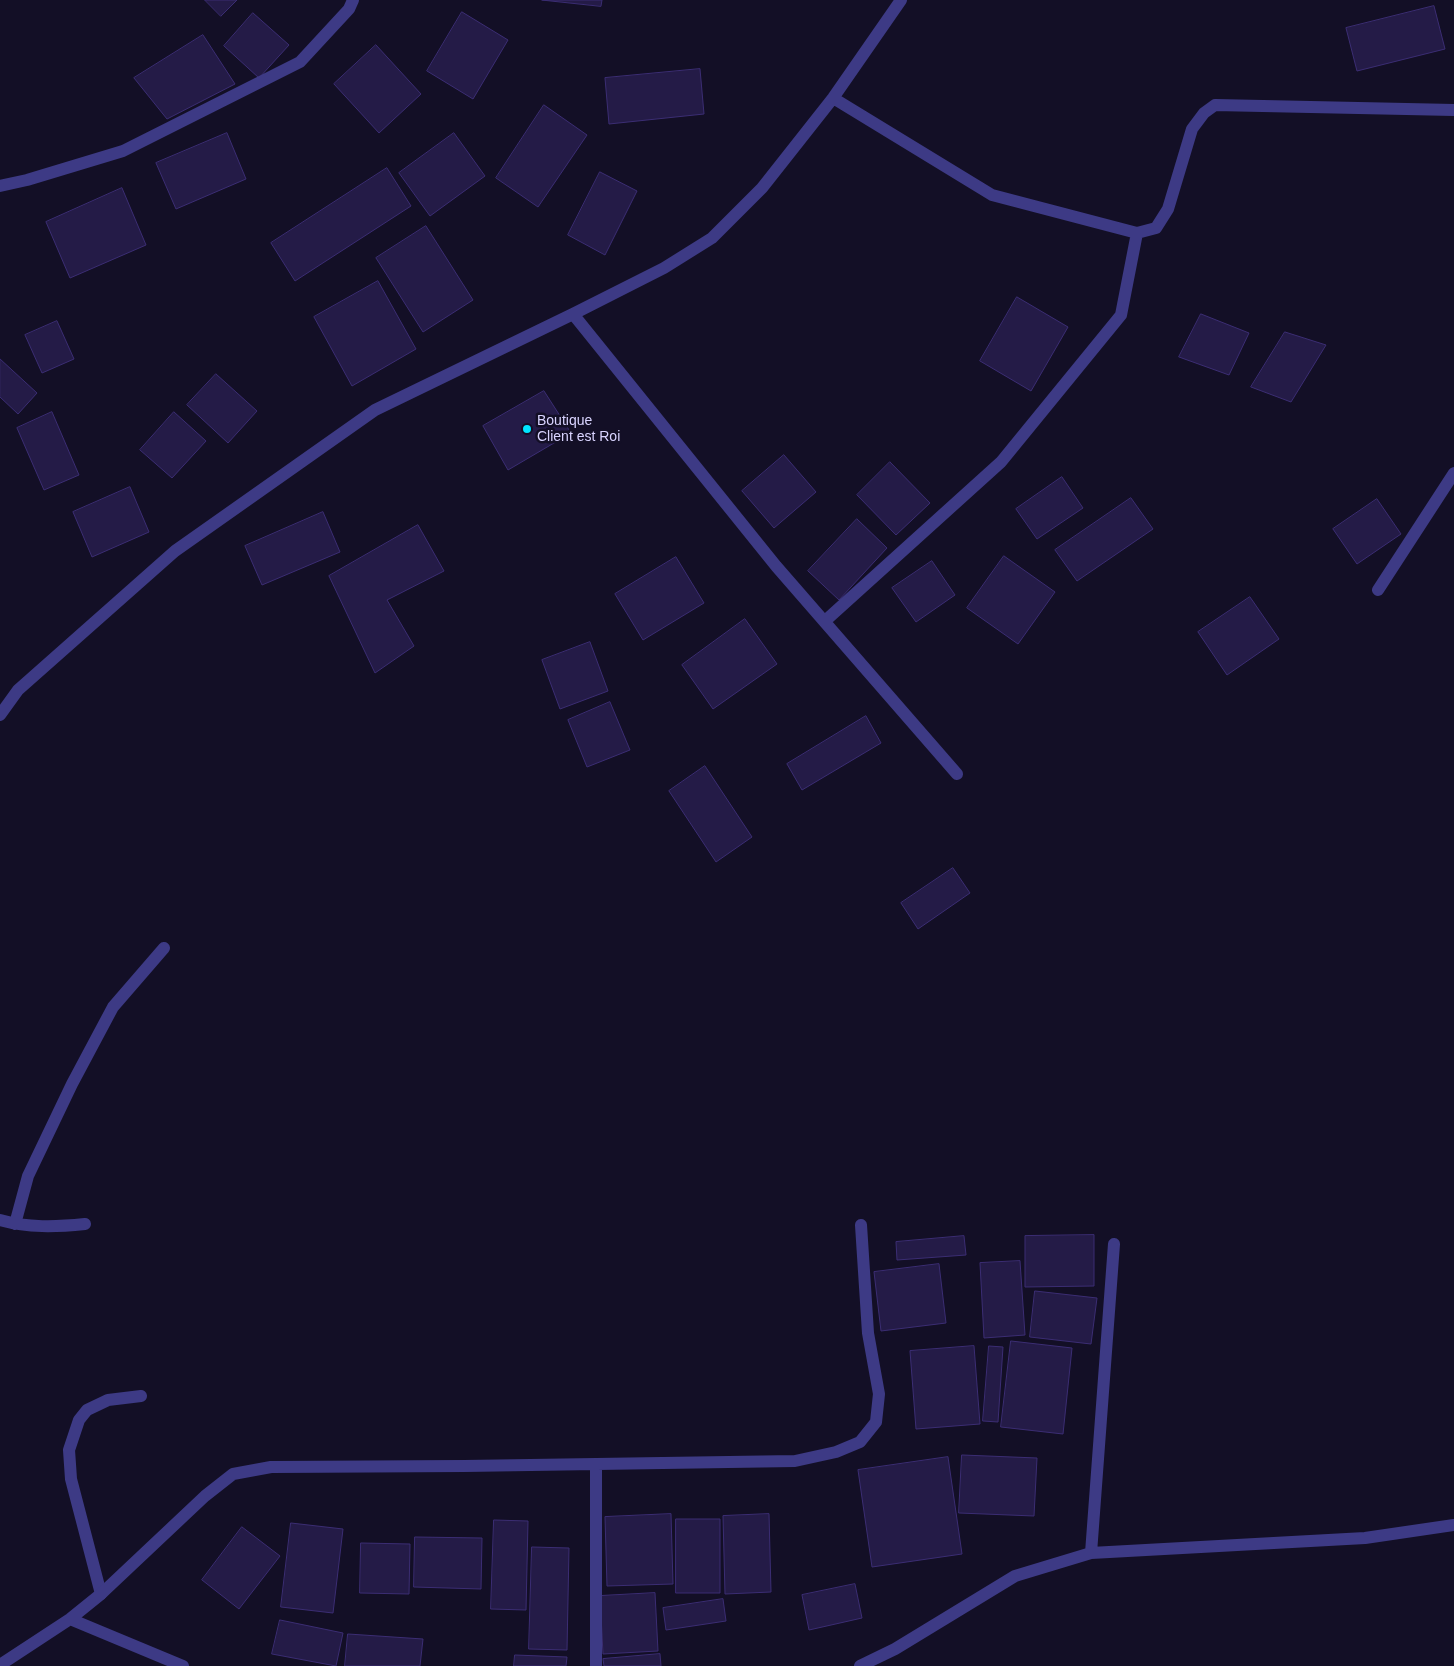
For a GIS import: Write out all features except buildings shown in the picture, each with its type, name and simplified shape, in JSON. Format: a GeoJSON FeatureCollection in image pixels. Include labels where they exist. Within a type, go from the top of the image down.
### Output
{"type":"FeatureCollection","features":[{"type":"Feature","properties":{"kind":"street"},"geometry":{"type":"LineString","coordinates":[[0,186],[27,180],[123,151],[300,62],[348,9],[353,0]]}},
{"type":"Feature","properties":{"kind":"street"},"geometry":{"type":"LineString","coordinates":[[0,715],[18,690],[175,551],[375,410],[664,268],[712,238],[762,188],[832,98],[901,0]]}},
{"type":"Feature","properties":{"kind":"street"},"geometry":{"type":"LineString","coordinates":[[832,98],[992,195],[1137,233],[1156,228],[1168,208],[1192,129],[1204,113],[1215,105],[1454,110]]}},
{"type":"Feature","properties":{"kind":"street"},"geometry":{"type":"LineString","coordinates":[[825,621],[1001,462],[1121,315],[1137,233]]}},
{"type":"Feature","properties":{"kind":"street"},"geometry":{"type":"LineString","coordinates":[[573,314],[776,566],[957,774]]}},
{"type":"Feature","properties":{"kind":"street"},"geometry":{"type":"LineString","coordinates":[[1378,590],[1454,473]]}},
{"type":"Feature","properties":{"kind":"street"},"geometry":{"type":"LineString","coordinates":[[14,1224],[28,1176],[72,1084],[113,1007],[164,948]]}},
{"type":"Feature","properties":{"kind":"street"},"geometry":{"type":"LineString","coordinates":[[0,1220],[14,1224],[53,1227],[85,1224]]}},
{"type":"Feature","properties":{"kind":"street"},"geometry":{"type":"LineString","coordinates":[[0,1664],[70,1619],[101,1594],[205,1496],[233,1474],[271,1467],[796,1461],[836,1452],[860,1442],[876,1422],[879,1394],[868,1333],[861,1225]]}},
{"type":"Feature","properties":{"kind":"street"},"geometry":{"type":"LineString","coordinates":[[1091,1553],[1114,1244]]}},
{"type":"Feature","properties":{"kind":"street"},"geometry":{"type":"LineString","coordinates":[[101,1594],[71,1479],[69,1450],[79,1420],[87,1410],[108,1400],[141,1396]]}},
{"type":"Feature","properties":{"kind":"street"},"geometry":{"type":"LineString","coordinates":[[596,1464],[596,1666]]}},
{"type":"Feature","properties":{"kind":"street"},"geometry":{"type":"LineString","coordinates":[[860,1666],[895,1649],[1015,1576],[1091,1553],[1365,1538],[1454,1525]]}},
{"type":"Feature","properties":{"kind":"street"},"geometry":{"type":"LineString","coordinates":[[70,1619],[183,1666]]}},
{"type":"Feature","properties":{"kind":"place","name":"Boutique Client est Roi"},"geometry":{"type":"Point","coordinates":[527,429]}}]}
